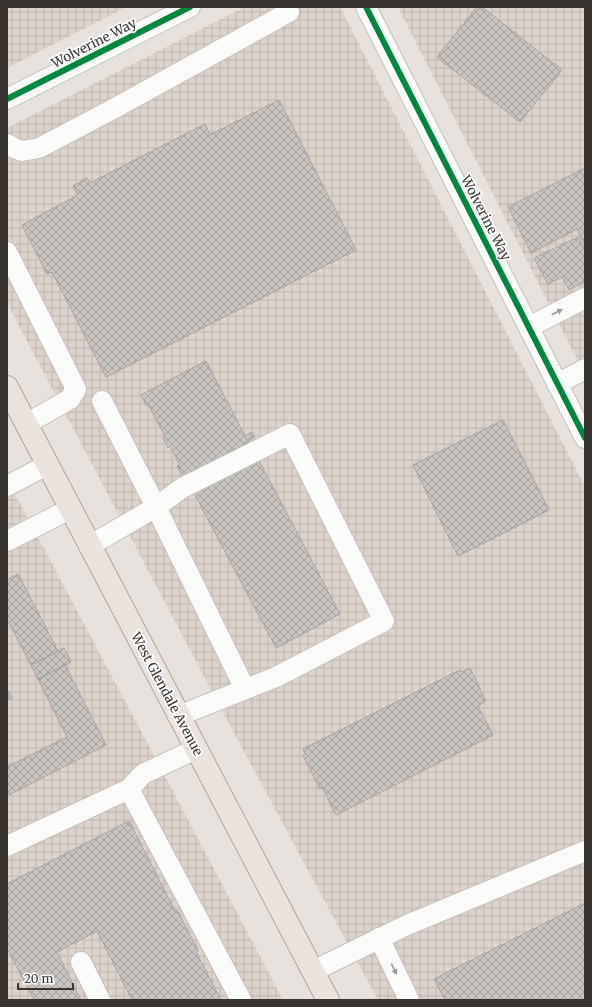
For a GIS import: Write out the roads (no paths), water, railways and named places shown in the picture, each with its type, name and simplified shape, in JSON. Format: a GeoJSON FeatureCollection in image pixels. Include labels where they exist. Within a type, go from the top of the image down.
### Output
{"type":"FeatureCollection","features":[{"type":"Feature","properties":{"kind":"main road","name":"West Glendale Avenue"},"geometry":{"type":"LineString","coordinates":[[7,387],[328,1000]]}},
{"type":"Feature","properties":{"kind":"street","name":"Wolverine Way"},"geometry":{"type":"LineString","coordinates":[[7,99],[190,7]]}},
{"type":"Feature","properties":{"kind":"street","name":"Wolverine Way"},"geometry":{"type":"LineString","coordinates":[[366,7],[585,438]]}},
{"type":"Feature","properties":{"kind":"street"},"geometry":{"type":"LineString","coordinates":[[7,144],[22,151],[39,148],[289,12]]}},
{"type":"Feature","properties":{"kind":"street"},"geometry":{"type":"LineString","coordinates":[[7,252],[76,389],[70,399],[26,424]]}},
{"type":"Feature","properties":{"kind":"street"},"geometry":{"type":"LineString","coordinates":[[529,327],[585,298]]}},
{"type":"Feature","properties":{"kind":"street"},"geometry":{"type":"LineString","coordinates":[[557,384],[585,369]]}},
{"type":"Feature","properties":{"kind":"street"},"geometry":{"type":"LineString","coordinates":[[102,401],[156,507],[245,689]]}},
{"type":"Feature","properties":{"kind":"street"},"geometry":{"type":"LineString","coordinates":[[89,546],[156,507],[182,488],[290,434],[384,621],[276,677],[178,716]]}},
{"type":"Feature","properties":{"kind":"street"},"geometry":{"type":"LineString","coordinates":[[7,486],[47,465]]}},
{"type":"Feature","properties":{"kind":"street"},"geometry":{"type":"LineString","coordinates":[[7,541],[70,509]]}},
{"type":"Feature","properties":{"kind":"street"},"geometry":{"type":"LineString","coordinates":[[7,846],[129,789],[144,774],[196,749]]}},
{"type":"Feature","properties":{"kind":"street"},"geometry":{"type":"LineString","coordinates":[[129,789],[241,1000]]}},
{"type":"Feature","properties":{"kind":"street"},"geometry":{"type":"LineString","coordinates":[[313,971],[379,938],[585,851]]}},
{"type":"Feature","properties":{"kind":"street"},"geometry":{"type":"LineString","coordinates":[[379,938],[409,1000]]}},
{"type":"Feature","properties":{"kind":"street"},"geometry":{"type":"LineString","coordinates":[[81,962],[100,1000]]}}]}
